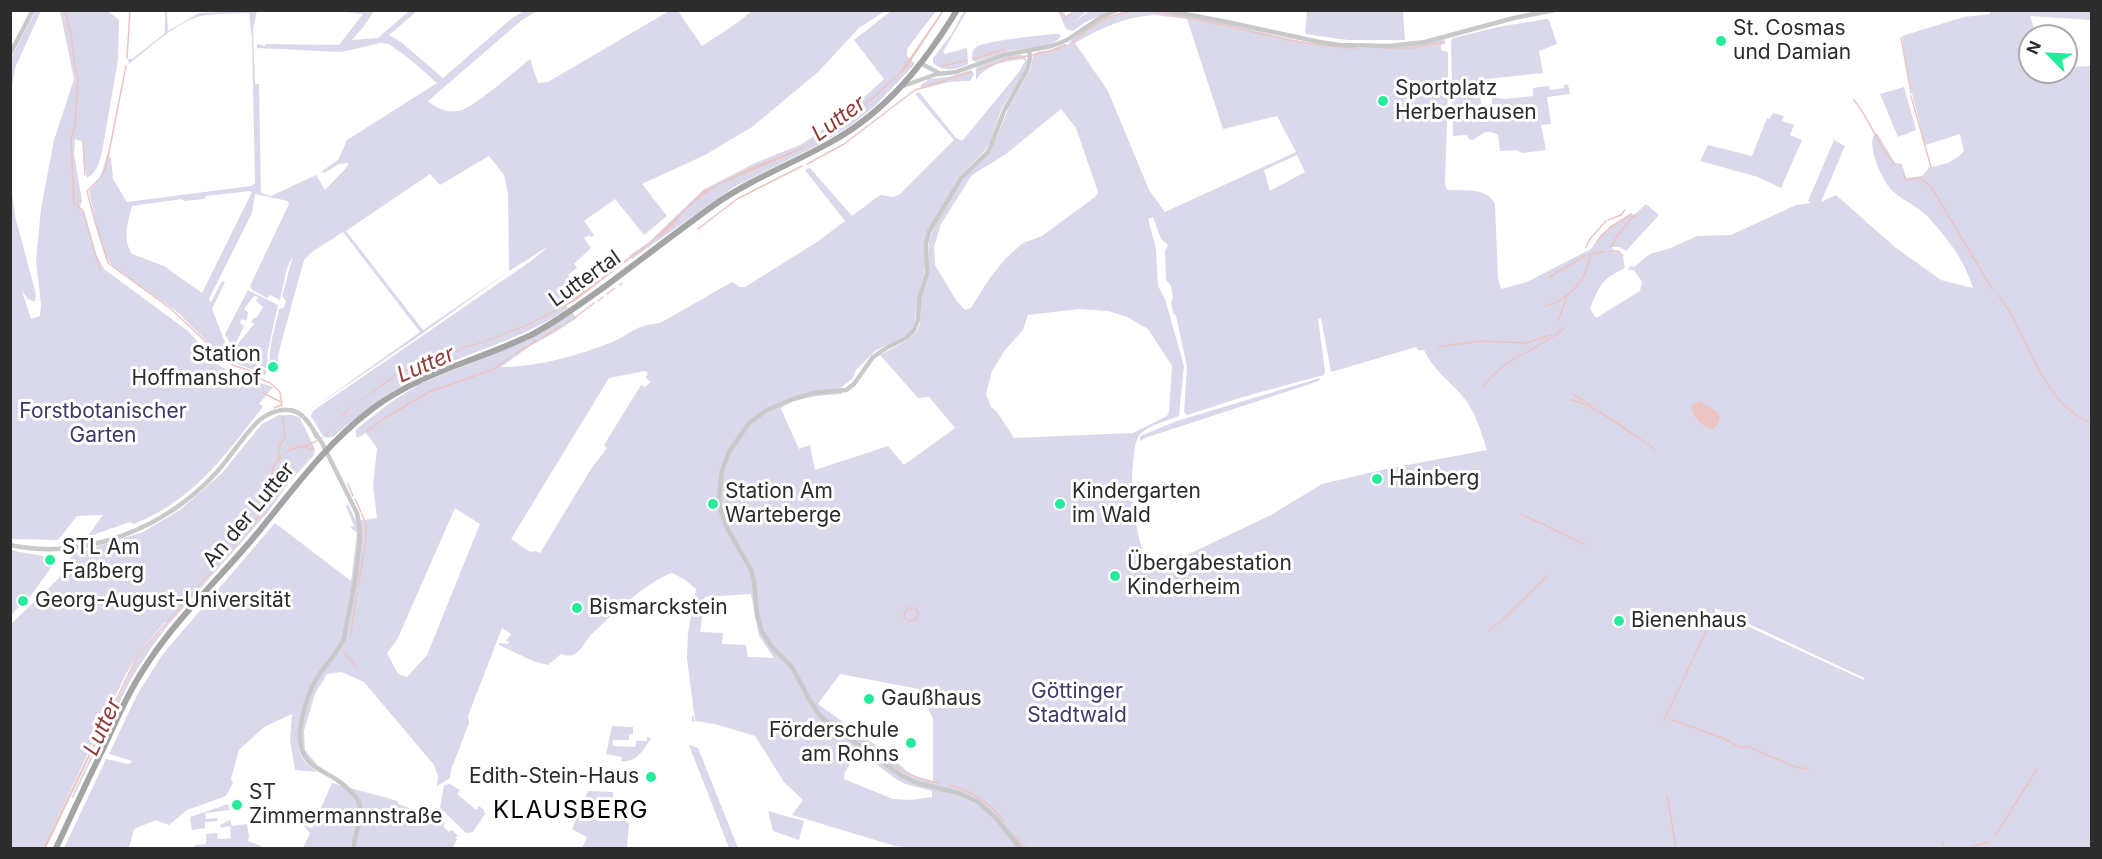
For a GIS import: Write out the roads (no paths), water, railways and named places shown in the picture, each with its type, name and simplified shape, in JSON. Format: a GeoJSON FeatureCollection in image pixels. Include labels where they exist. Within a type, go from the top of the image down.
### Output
{"type":"FeatureCollection","features":[{"type":"Feature","properties":{"kind":"main road","name":"Luttertal"},"geometry":{"type":"LineString","coordinates":[[326,452],[371,410],[408,386],[436,372],[523,338],[559,319],[737,190],[813,152],[858,125],[876,112],[922,64],[957,10]]}},
{"type":"Feature","properties":{"kind":"main road","name":"An der Lutter"},"geometry":{"type":"LineString","coordinates":[[56,849],[122,708],[149,660],[326,452]]}},
{"type":"Feature","properties":{"kind":"street"},"geometry":{"type":"LineString","coordinates":[[11,52],[33,10]]}},
{"type":"Feature","properties":{"kind":"street"},"geometry":{"type":"LineString","coordinates":[[903,86],[939,74],[956,72],[1013,52],[1052,46],[1067,40],[1101,17],[1117,10]]}},
{"type":"Feature","properties":{"kind":"street"},"geometry":{"type":"LineString","coordinates":[[1164,10],[1319,42],[1348,45],[1410,45],[1554,10]]}},
{"type":"Feature","properties":{"kind":"street"},"geometry":{"type":"LineString","coordinates":[[1020,849],[996,818],[978,802],[959,792],[917,783],[902,776],[820,716],[792,667],[772,647],[762,632],[757,615],[752,570],[726,526],[719,498],[722,471],[729,452],[749,423],[767,410],[793,399],[814,393],[841,392],[851,387],[873,357],[906,338],[914,330],[927,273],[926,251],[929,232],[961,178],[987,153],[991,146],[1005,111],[1029,64],[1029,50]]}},
{"type":"Feature","properties":{"kind":"street"},"geometry":{"type":"LineString","coordinates":[[922,64],[930,72],[939,74]]}},
{"type":"Feature","properties":{"kind":"street"},"geometry":{"type":"LineString","coordinates":[[10,545],[33,549],[64,549],[128,533],[172,510],[215,474],[256,424],[266,416],[282,410],[297,411],[308,419],[357,513],[360,531],[355,581],[344,638],[340,648],[320,672],[311,690],[303,715],[299,739],[302,753],[309,763],[336,778],[354,796],[360,807],[361,819],[354,838],[354,849]]}},
{"type":"Feature","properties":{"kind":"water"},"geometry":{"type":"Polygon","coordinates":[[[944,11],[907,67],[868,103],[800,150],[716,186],[691,205],[673,226],[575,301],[531,324],[452,354],[440,356],[420,368],[400,373],[351,408],[335,424],[345,412],[400,371],[419,366],[439,355],[483,342],[530,323],[566,304],[650,242],[704,191],[748,169],[803,147],[867,102],[900,72],[944,11]]]}},
{"type":"Feature","properties":{"kind":"water"},"geometry":{"type":"Polygon","coordinates":[[[1699,401],[1719,413],[1720,418],[1712,429],[1701,423],[1693,414],[1692,406],[1699,401]]]}},
{"type":"Feature","properties":{"kind":"water"},"geometry":{"type":"Polygon","coordinates":[[[332,427],[328,435],[308,446],[286,452],[291,448],[306,445],[325,436],[332,427]]]}},
{"type":"Feature","properties":{"kind":"water"},"geometry":{"type":"Polygon","coordinates":[[[284,453],[274,468],[271,499],[256,522],[138,656],[46,848],[43,848],[137,655],[253,524],[268,499],[274,464],[284,453]]]}},
{"type":"Feature","properties":{"kind":"waterway"},"geometry":{"type":"LineString","coordinates":[[65,10],[78,76],[75,126],[71,138],[74,205],[81,200]]}},
{"type":"Feature","properties":{"kind":"waterway"},"geometry":{"type":"LineString","coordinates":[[127,58],[130,10]]}},
{"type":"Feature","properties":{"kind":"waterway"},"geometry":{"type":"LineString","coordinates":[[1060,10],[1065,16]]}},
{"type":"Feature","properties":{"kind":"waterway"},"geometry":{"type":"LineString","coordinates":[[1063,19],[1076,10]]}},
{"type":"Feature","properties":{"kind":"waterway"},"geometry":{"type":"LineString","coordinates":[[1073,42],[1085,31],[1106,19],[1137,11],[1153,11],[1295,41],[1357,48]]}},
{"type":"Feature","properties":{"kind":"waterway"},"geometry":{"type":"LineString","coordinates":[[1901,38],[1911,93]]}},
{"type":"Feature","properties":{"kind":"waterway"},"geometry":{"type":"LineString","coordinates":[[1386,48],[1412,48],[1444,42]]}},
{"type":"Feature","properties":{"kind":"waterway"},"geometry":{"type":"LineString","coordinates":[[1032,55],[1066,45]]}},
{"type":"Feature","properties":{"kind":"waterway"},"geometry":{"type":"LineString","coordinates":[[973,59],[1005,49]]}},
{"type":"Feature","properties":{"kind":"waterway"},"geometry":{"type":"LineString","coordinates":[[978,70],[1010,58],[1029,56]]}},
{"type":"Feature","properties":{"kind":"waterway"},"geometry":{"type":"LineString","coordinates":[[942,68],[967,60]]}},
{"type":"Feature","properties":{"kind":"waterway"},"geometry":{"type":"LineString","coordinates":[[101,177],[106,167],[126,66]]}},
{"type":"Feature","properties":{"kind":"waterway"},"geometry":{"type":"LineString","coordinates":[[807,164],[844,144],[915,90],[971,72]]}},
{"type":"Feature","properties":{"kind":"waterway"},"geometry":{"type":"LineString","coordinates":[[1911,96],[1931,167]]}},
{"type":"Feature","properties":{"kind":"waterway"},"geometry":{"type":"LineString","coordinates":[[1854,100],[1883,150],[1895,165]]}},
{"type":"Feature","properties":{"kind":"waterway"},"geometry":{"type":"LineString","coordinates":[[83,142],[85,175]]}},
{"type":"Feature","properties":{"kind":"waterway"},"geometry":{"type":"LineString","coordinates":[[698,229],[737,199],[802,166]]}},
{"type":"Feature","properties":{"kind":"waterway"},"geometry":{"type":"LineString","coordinates":[[1903,173],[1906,180],[1921,178],[1932,188],[1992,289]]}},
{"type":"Feature","properties":{"kind":"waterway"},"geometry":{"type":"LineString","coordinates":[[88,190],[97,181]]}},
{"type":"Feature","properties":{"kind":"waterway"},"geometry":{"type":"LineString","coordinates":[[87,191],[108,263],[171,309],[225,360],[235,366],[255,372]]}},
{"type":"Feature","properties":{"kind":"waterway"},"geometry":{"type":"LineString","coordinates":[[77,206],[83,210],[100,270]]}},
{"type":"Feature","properties":{"kind":"waterway"},"geometry":{"type":"LineString","coordinates":[[1608,220],[1621,215],[1625,210]]}},
{"type":"Feature","properties":{"kind":"waterway"},"geometry":{"type":"LineString","coordinates":[[1597,242],[1609,228],[1631,214]]}},
{"type":"Feature","properties":{"kind":"waterway"},"geometry":{"type":"LineString","coordinates":[[1611,247],[1634,215],[1635,217]]}},
{"type":"Feature","properties":{"kind":"waterway"},"geometry":{"type":"LineString","coordinates":[[1586,247],[1606,221]]}},
{"type":"Feature","properties":{"kind":"waterway"},"geometry":{"type":"LineString","coordinates":[[1609,251],[1618,251],[1623,256]]}},
{"type":"Feature","properties":{"kind":"waterway"},"geometry":{"type":"LineString","coordinates":[[1545,306],[1561,299],[1575,288],[1585,272],[1590,254],[1604,252]]}},
{"type":"Feature","properties":{"kind":"waterway"},"geometry":{"type":"LineString","coordinates":[[1549,277],[1585,256]]}},
{"type":"Feature","properties":{"kind":"waterway"},"geometry":{"type":"LineString","coordinates":[[607,294],[615,288]]}},
{"type":"Feature","properties":{"kind":"waterway"},"geometry":{"type":"LineString","coordinates":[[1998,295],[2019,329],[2047,384],[2059,400],[2074,413],[2092,423]]}},
{"type":"Feature","properties":{"kind":"waterway"},"geometry":{"type":"LineString","coordinates":[[598,301],[603,297]]}},
{"type":"Feature","properties":{"kind":"waterway"},"geometry":{"type":"LineString","coordinates":[[1558,321],[1567,297]]}},
{"type":"Feature","properties":{"kind":"waterway"},"geometry":{"type":"LineString","coordinates":[[573,319],[594,303]]}},
{"type":"Feature","properties":{"kind":"waterway"},"geometry":{"type":"LineString","coordinates":[[565,324],[569,321]]}},
{"type":"Feature","properties":{"kind":"waterway"},"geometry":{"type":"LineString","coordinates":[[542,338],[561,326]]}},
{"type":"Feature","properties":{"kind":"waterway"},"geometry":{"type":"LineString","coordinates":[[1484,386],[1501,368],[1544,343],[1564,328]]}},
{"type":"Feature","properties":{"kind":"waterway"},"geometry":{"type":"LineString","coordinates":[[1438,347],[1480,341],[1525,343],[1551,335]]}},
{"type":"Feature","properties":{"kind":"waterway"},"geometry":{"type":"LineString","coordinates":[[515,354],[538,340]]}},
{"type":"Feature","properties":{"kind":"waterway"},"geometry":{"type":"LineString","coordinates":[[366,432],[383,419],[429,392],[494,369],[512,356]]}},
{"type":"Feature","properties":{"kind":"waterway"},"geometry":{"type":"LineString","coordinates":[[259,378],[270,383],[280,392],[282,406]]}},
{"type":"Feature","properties":{"kind":"waterway"},"geometry":{"type":"LineString","coordinates":[[263,393],[281,402]]}},
{"type":"Feature","properties":{"kind":"waterway"},"geometry":{"type":"LineString","coordinates":[[1574,395],[1591,405]]}},
{"type":"Feature","properties":{"kind":"waterway"},"geometry":{"type":"LineString","coordinates":[[1570,400],[1589,406],[1652,447],[1654,451]]}},
{"type":"Feature","properties":{"kind":"waterway"},"geometry":{"type":"LineString","coordinates":[[274,408],[281,405]]}},
{"type":"Feature","properties":{"kind":"waterway"},"geometry":{"type":"LineString","coordinates":[[278,459],[280,445],[285,437],[283,417]]}},
{"type":"Feature","properties":{"kind":"waterway","name":"Lutter"},"geometry":{"type":"LineString","coordinates":[[303,446],[313,450]]}},
{"type":"Feature","properties":{"kind":"waterway"},"geometry":{"type":"LineString","coordinates":[[348,484],[353,496]]}},
{"type":"Feature","properties":{"kind":"waterway"},"geometry":{"type":"LineString","coordinates":[[355,499],[361,512]]}},
{"type":"Feature","properties":{"kind":"waterway"},"geometry":{"type":"LineString","coordinates":[[362,514],[365,522]]}},
{"type":"Feature","properties":{"kind":"waterway"},"geometry":{"type":"LineString","coordinates":[[1521,514],[1584,544]]}},
{"type":"Feature","properties":{"kind":"waterway"},"geometry":{"type":"LineString","coordinates":[[358,588],[366,524]]}},
{"type":"Feature","properties":{"kind":"waterway"},"geometry":{"type":"LineString","coordinates":[[1498,624],[1548,575]]}},
{"type":"Feature","properties":{"kind":"waterway"},"geometry":{"type":"LineString","coordinates":[[350,638],[357,593]]}},
{"type":"Feature","properties":{"kind":"waterway"},"geometry":{"type":"LineString","coordinates":[[906,620],[904,615],[908,608],[915,608],[918,613],[917,617],[915,620],[908,621]]}},
{"type":"Feature","properties":{"kind":"waterway"},"geometry":{"type":"LineString","coordinates":[[1664,720],[1714,615]]}},
{"type":"Feature","properties":{"kind":"waterway"},"geometry":{"type":"LineString","coordinates":[[1489,631],[1496,625]]}},
{"type":"Feature","properties":{"kind":"waterway"},"geometry":{"type":"LineString","coordinates":[[343,651],[356,667]]}},
{"type":"Feature","properties":{"kind":"waterway"},"geometry":{"type":"LineString","coordinates":[[1672,720],[1720,737],[1740,747],[1749,747],[1795,767],[1808,769]]}},
{"type":"Feature","properties":{"kind":"waterway"},"geometry":{"type":"LineString","coordinates":[[851,734],[901,770],[924,780],[938,783]]}},
{"type":"Feature","properties":{"kind":"waterway"},"geometry":{"type":"LineString","coordinates":[[1995,836],[2037,769]]}},
{"type":"Feature","properties":{"kind":"waterway"},"geometry":{"type":"LineString","coordinates":[[950,785],[980,798],[1004,821]]}},
{"type":"Feature","properties":{"kind":"waterway"},"geometry":{"type":"LineString","coordinates":[[1667,795],[1676,848]]}},
{"type":"Feature","properties":{"kind":"waterway"},"geometry":{"type":"LineString","coordinates":[[1011,833],[1028,848]]}},
{"type":"Feature","properties":{"kind":"waterway"},"geometry":{"type":"LineString","coordinates":[[1941,848],[1944,842]]}},
{"type":"Feature","properties":{"kind":"waterway"},"geometry":{"type":"LineString","coordinates":[[1968,848],[1988,842]]}},
{"type":"Feature","properties":{"kind":"place","name":"St. Cosmas und Damian"},"geometry":{"type":"Point","coordinates":[1721,41]}},
{"type":"Feature","properties":{"kind":"place","name":"Sportplatz Herberhausen"},"geometry":{"type":"Point","coordinates":[1383,101]}},
{"type":"Feature","properties":{"kind":"place","name":"Station Hoffmanshof"},"geometry":{"type":"Point","coordinates":[273,367]}},
{"type":"Feature","properties":{"kind":"place","name":"Hainberg"},"geometry":{"type":"Point","coordinates":[1377,479]}},
{"type":"Feature","properties":{"kind":"place","name":"Station Am Warteberge"},"geometry":{"type":"Point","coordinates":[713,504]}},
{"type":"Feature","properties":{"kind":"place","name":"Kindergarten im Wald"},"geometry":{"type":"Point","coordinates":[1060,504]}},
{"type":"Feature","properties":{"kind":"place","name":"STL Am Faßberg"},"geometry":{"type":"Point","coordinates":[50,560]}},
{"type":"Feature","properties":{"kind":"place","name":"Übergabestation Kinderheim"},"geometry":{"type":"Point","coordinates":[1115,576]}},
{"type":"Feature","properties":{"kind":"place","name":"Georg-August-Universität"},"geometry":{"type":"Point","coordinates":[23,601]}},
{"type":"Feature","properties":{"kind":"place","name":"Bismarckstein"},"geometry":{"type":"Point","coordinates":[577,608]}},
{"type":"Feature","properties":{"kind":"place","name":"Bienenhaus"},"geometry":{"type":"Point","coordinates":[1619,621]}},
{"type":"Feature","properties":{"kind":"place","name":"Gaußhaus"},"geometry":{"type":"Point","coordinates":[869,699]}},
{"type":"Feature","properties":{"kind":"place","name":"Förderschule am Rohns"},"geometry":{"type":"Point","coordinates":[911,743]}},
{"type":"Feature","properties":{"kind":"place","name":"Edith-Stein-Haus"},"geometry":{"type":"Point","coordinates":[651,777]}},
{"type":"Feature","properties":{"kind":"place","name":"ST Zimmermannstraße"},"geometry":{"type":"Point","coordinates":[237,805]}},
{"type":"Feature","properties":{"kind":"district","name":"KLAUSBERG"},"geometry":{"type":"Point","coordinates":[571,811]}},
{"type":"Feature","properties":{"kind":"park label","name":"Forstbotanischer Garten"},"geometry":{"type":"Point","coordinates":[103,424]}},
{"type":"Feature","properties":{"kind":"park label","name":"Göttinger Stadtwald"},"geometry":{"type":"Point","coordinates":[1077,704]}}]}
